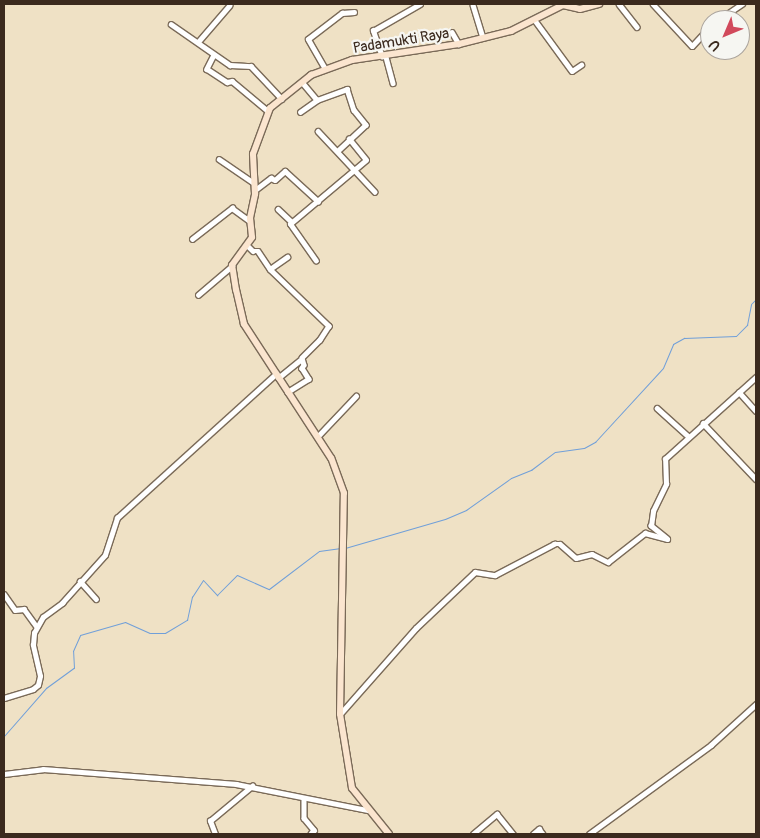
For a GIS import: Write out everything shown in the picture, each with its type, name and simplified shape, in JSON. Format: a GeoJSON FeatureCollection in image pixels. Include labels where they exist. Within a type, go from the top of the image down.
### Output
{"type":"FeatureCollection","features":[{"type":"Feature","properties":{"kind":"street"},"geometry":{"type":"LineString","coordinates":[[393,84],[373,31],[420,4]]}},
{"type":"Feature","properties":{"kind":"street"},"geometry":{"type":"LineString","coordinates":[[473,4],[483,38]]}},
{"type":"Feature","properties":{"kind":"street","name":"Padamukti Raya"},"geometry":{"type":"LineString","coordinates":[[268,111],[302,82],[325,69],[352,60],[384,57],[459,44],[511,31],[535,22],[563,5],[580,9],[599,4]]}},
{"type":"Feature","properties":{"kind":"street"},"geometry":{"type":"LineString","coordinates":[[619,4],[637,27]]}},
{"type":"Feature","properties":{"kind":"street"},"geometry":{"type":"LineString","coordinates":[[653,4],[692,46],[700,38]]}},
{"type":"Feature","properties":{"kind":"street"},"geometry":{"type":"LineString","coordinates":[[198,42],[229,6]]}},
{"type":"Feature","properties":{"kind":"street"},"geometry":{"type":"LineString","coordinates":[[325,69],[308,39],[342,13],[354,12]]}},
{"type":"Feature","properties":{"kind":"street"},"geometry":{"type":"LineString","coordinates":[[535,22],[572,71],[582,65]]}},
{"type":"Feature","properties":{"kind":"street"},"geometry":{"type":"LineString","coordinates":[[171,24],[214,55],[234,66],[251,66],[282,99]]}},
{"type":"Feature","properties":{"kind":"street"},"geometry":{"type":"LineString","coordinates":[[452,32],[459,44]]}},
{"type":"Feature","properties":{"kind":"street"},"geometry":{"type":"LineString","coordinates":[[198,295],[232,266],[236,257],[248,246],[252,238],[250,221],[254,186],[254,154],[268,111],[231,81],[227,82],[207,68],[214,55]]}},
{"type":"Feature","properties":{"kind":"street"},"geometry":{"type":"LineString","coordinates":[[302,82],[316,100]]}},
{"type":"Feature","properties":{"kind":"street"},"geometry":{"type":"LineString","coordinates":[[300,112],[316,100],[347,89],[354,110],[366,125],[338,151]]}},
{"type":"Feature","properties":{"kind":"street"},"geometry":{"type":"LineString","coordinates":[[318,131],[375,192]]}},
{"type":"Feature","properties":{"kind":"street"},"geometry":{"type":"LineString","coordinates":[[291,221],[318,201],[366,160],[349,139]]}},
{"type":"Feature","properties":{"kind":"street"},"geometry":{"type":"LineString","coordinates":[[219,159],[254,186]]}},
{"type":"Feature","properties":{"kind":"street"},"geometry":{"type":"LineString","coordinates":[[254,186],[271,178],[276,180],[285,171],[318,201]]}},
{"type":"Feature","properties":{"kind":"street"},"geometry":{"type":"LineString","coordinates":[[192,239],[232,208],[250,221]]}},
{"type":"Feature","properties":{"kind":"street"},"geometry":{"type":"LineString","coordinates":[[278,210],[291,221],[301,244],[316,261]]}},
{"type":"Feature","properties":{"kind":"street"},"geometry":{"type":"LineString","coordinates":[[248,246],[253,251],[259,252],[270,269],[330,326],[302,358],[304,365],[302,368],[309,379],[288,392]]}},
{"type":"Feature","properties":{"kind":"street"},"geometry":{"type":"LineString","coordinates":[[270,269],[287,256]]}},
{"type":"Feature","properties":{"kind":"street"},"geometry":{"type":"LineString","coordinates":[[232,266],[242,318],[277,376],[318,436],[336,467],[344,492],[340,714],[352,788],[367,810],[389,834]]}},
{"type":"Feature","properties":{"kind":"street"},"geometry":{"type":"LineString","coordinates":[[4,698],[33,689],[39,682],[33,641],[37,627],[105,555],[114,522],[121,513],[277,376],[300,360]]}},
{"type":"Feature","properties":{"kind":"street"},"geometry":{"type":"LineString","coordinates":[[340,714],[416,628],[475,572],[495,575],[554,544],[560,544],[576,558],[592,554],[608,562],[645,533],[667,539],[652,526],[653,511],[666,484],[665,459],[688,436],[756,377]]}},
{"type":"Feature","properties":{"kind":"street"},"geometry":{"type":"LineString","coordinates":[[739,392],[756,411]]}},
{"type":"Feature","properties":{"kind":"street"},"geometry":{"type":"LineString","coordinates":[[318,436],[356,396]]}},
{"type":"Feature","properties":{"kind":"street"},"geometry":{"type":"LineString","coordinates":[[657,408],[688,436]]}},
{"type":"Feature","properties":{"kind":"street"},"geometry":{"type":"LineString","coordinates":[[703,423],[756,479]]}},
{"type":"Feature","properties":{"kind":"street"},"geometry":{"type":"LineString","coordinates":[[80,580],[96,599]]}},
{"type":"Feature","properties":{"kind":"street"},"geometry":{"type":"LineString","coordinates":[[4,594],[15,610],[24,609],[37,627]]}},
{"type":"Feature","properties":{"kind":"street"},"geometry":{"type":"LineString","coordinates":[[589,834],[711,745],[756,704]]}},
{"type":"Feature","properties":{"kind":"street"},"geometry":{"type":"LineString","coordinates":[[4,774],[43,769],[252,786],[367,810]]}},
{"type":"Feature","properties":{"kind":"street"},"geometry":{"type":"LineString","coordinates":[[216,834],[210,821],[252,786]]}},
{"type":"Feature","properties":{"kind":"street"},"geometry":{"type":"LineString","coordinates":[[304,798],[304,818],[314,830],[311,834]]}},
{"type":"Feature","properties":{"kind":"street"},"geometry":{"type":"LineString","coordinates":[[474,834],[497,814],[514,834]]}},
{"type":"Feature","properties":{"kind":"street"},"geometry":{"type":"LineString","coordinates":[[533,834],[539,829],[543,834]]}},
{"type":"Feature","properties":{"kind":"waterway"},"geometry":{"type":"LineString","coordinates":[[345,548],[445,519],[466,510],[511,478],[531,470],[555,452],[584,448],[595,442],[663,368],[673,344],[684,338],[736,336],[747,325],[751,304],[756,299]]}},
{"type":"Feature","properties":{"kind":"waterway"},"geometry":{"type":"LineString","coordinates":[[4,736],[46,688],[74,668],[73,651],[80,635],[125,622],[150,633],[165,633],[187,620],[192,597],[203,580],[217,595],[237,575],[269,589],[319,551],[341,548]]}}]}
